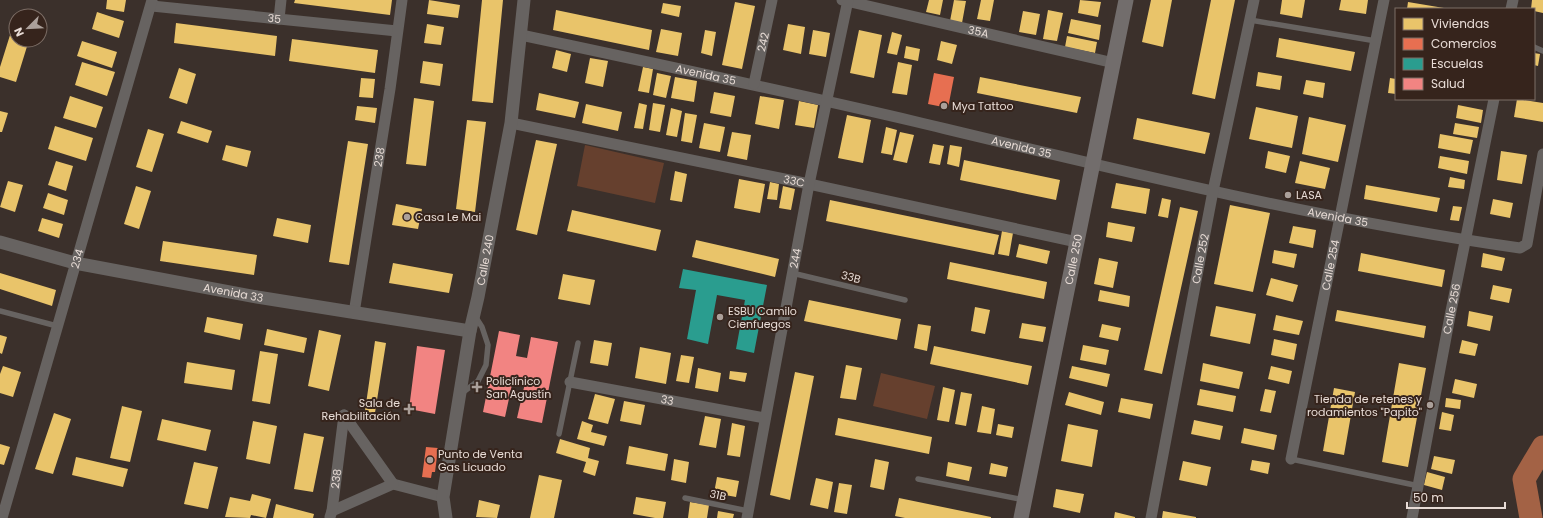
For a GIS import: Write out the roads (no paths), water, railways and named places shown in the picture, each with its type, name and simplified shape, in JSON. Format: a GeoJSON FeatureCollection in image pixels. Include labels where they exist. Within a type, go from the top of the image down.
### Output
{"type":"FeatureCollection","features":[{"type":"Feature","properties":{"kind":"main road","name":"Calle 250"},"geometry":{"type":"LineString","coordinates":[[1021,518],[1126,0]]}},
{"type":"Feature","properties":{"kind":"street"},"geometry":{"type":"LineString","coordinates":[[279,19],[281,0]]}},
{"type":"Feature","properties":{"kind":"street","name":"238"},"geometry":{"type":"LineString","coordinates":[[354,313],[390,89],[402,0]]}},
{"type":"Feature","properties":{"kind":"street","name":"Calle 240"},"geometry":{"type":"LineString","coordinates":[[446,518],[442,497],[470,331],[511,123],[524,0]]}},
{"type":"Feature","properties":{"kind":"street","name":"242"},"geometry":{"type":"LineString","coordinates":[[754,84],[772,0]]}},
{"type":"Feature","properties":{"kind":"street","name":"35A"},"geometry":{"type":"LineString","coordinates":[[846,0],[1114,63]]}},
{"type":"Feature","properties":{"kind":"street","name":"244"},"geometry":{"type":"LineString","coordinates":[[748,515],[792,273],[809,184],[828,101],[846,0]]}},
{"type":"Feature","properties":{"kind":"street","name":"Calle 252"},"geometry":{"type":"LineString","coordinates":[[1151,518],[1213,191],[1254,0]]}},
{"type":"Feature","properties":{"kind":"street","name":"Calle 254"},"geometry":{"type":"LineString","coordinates":[[1291,459],[1384,0]]}},
{"type":"Feature","properties":{"kind":"street","name":"35"},"geometry":{"type":"LineString","coordinates":[[152,3],[279,19],[397,31]]}},
{"type":"Feature","properties":{"kind":"street","name":"234"},"geometry":{"type":"LineString","coordinates":[[2,518],[5,483],[57,326],[152,3]]}},
{"type":"Feature","properties":{"kind":"street","name":"Avenida 35"},"geometry":{"type":"LineString","coordinates":[[521,35],[754,84],[1213,191],[1340,217],[1466,240],[1520,248],[1527,244],[1543,154]]}},
{"type":"Feature","properties":{"kind":"street","name":"Calle 256"},"geometry":{"type":"LineString","coordinates":[[1412,518],[1450,316],[1494,100]]}},
{"type":"Feature","properties":{"kind":"street","name":"33C"},"geometry":{"type":"LineString","coordinates":[[511,123],[809,184],[1077,242]]}},
{"type":"Feature","properties":{"kind":"street","name":"Avenida 33"},"geometry":{"type":"LineString","coordinates":[[0,242],[76,263],[257,297],[470,331]]}},
{"type":"Feature","properties":{"kind":"street","name":"33"},"geometry":{"type":"LineString","coordinates":[[570,382],[765,418]]}},
{"type":"Feature","properties":{"kind":"street","name":"238"},"geometry":{"type":"LineString","coordinates":[[330,515],[344,414],[393,484]]}},
{"type":"Feature","properties":{"kind":"street"},"geometry":{"type":"LineString","coordinates":[[330,515],[393,484],[442,497]]}},
{"type":"Feature","properties":{"kind":"lane"},"geometry":{"type":"LineString","coordinates":[[1250,20],[1376,41]]}},
{"type":"Feature","properties":{"kind":"lane","name":"33B"},"geometry":{"type":"LineString","coordinates":[[792,273],[905,300]]}},
{"type":"Feature","properties":{"kind":"lane"},"geometry":{"type":"LineString","coordinates":[[0,311],[57,326]]}},
{"type":"Feature","properties":{"kind":"lane"},"geometry":{"type":"LineString","coordinates":[[460,394],[478,381],[486,365],[488,345],[482,327],[474,314]]}},
{"type":"Feature","properties":{"kind":"lane"},"geometry":{"type":"LineString","coordinates":[[559,434],[578,343]]}},
{"type":"Feature","properties":{"kind":"lane"},"geometry":{"type":"LineString","coordinates":[[1291,459],[1419,486]]}},
{"type":"Feature","properties":{"kind":"lane"},"geometry":{"type":"LineString","coordinates":[[918,479],[1024,500]]}},
{"type":"Feature","properties":{"kind":"lane","name":"31B"},"geometry":{"type":"LineString","coordinates":[[684,498],[748,515]]}},
{"type":"Feature","properties":{"kind":"waterway"},"geometry":{"type":"LineString","coordinates":[[1531,518],[1524,479],[1543,447]]}},
{"type":"Feature","properties":{"kind":"place","name":"Mya Tattoo"},"geometry":{"type":"Point","coordinates":[944,106]}},
{"type":"Feature","properties":{"kind":"place","name":"LASA"},"geometry":{"type":"Point","coordinates":[1288,195]}},
{"type":"Feature","properties":{"kind":"place","name":"Casa Le Mai"},"geometry":{"type":"Point","coordinates":[407,217]}},
{"type":"Feature","properties":{"kind":"place","name":"ESBU Camilo Cienfuegos"},"geometry":{"type":"Point","coordinates":[720,317]}},
{"type":"Feature","properties":{"kind":"place","name":"Policlínico San Agustín"},"geometry":{"type":"Point","coordinates":[477,387]}},
{"type":"Feature","properties":{"kind":"place","name":"Tienda de retenes y rodamientos \"Papito\""},"geometry":{"type":"Point","coordinates":[1430,405]}},
{"type":"Feature","properties":{"kind":"place","name":"Sala de Rehabilitación"},"geometry":{"type":"Point","coordinates":[409,409]}},
{"type":"Feature","properties":{"kind":"place","name":"Punto de Venta Gas Licuado"},"geometry":{"type":"Point","coordinates":[430,460]}}]}
